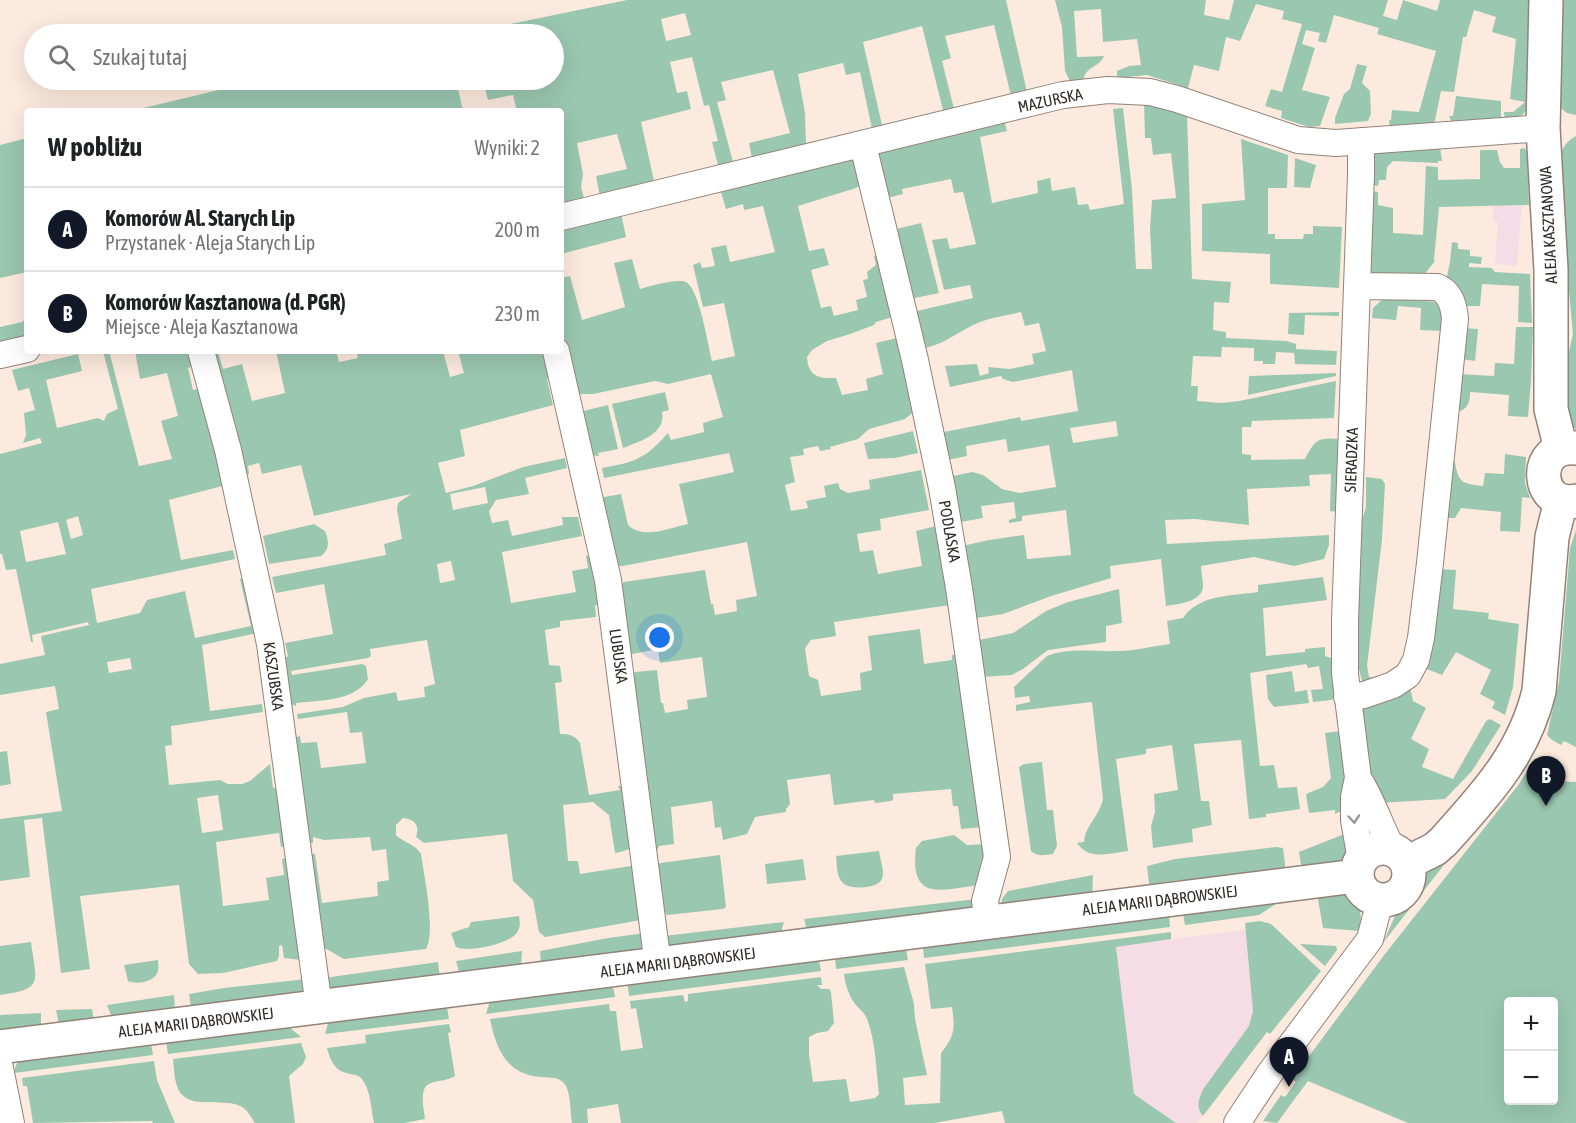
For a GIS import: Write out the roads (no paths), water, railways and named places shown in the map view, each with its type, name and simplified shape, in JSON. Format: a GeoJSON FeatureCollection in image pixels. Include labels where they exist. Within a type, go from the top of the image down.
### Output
{"type":"FeatureCollection","features":[{"type":"Feature","properties":{"kind":"street","name":"ALEJA KASZTANOWA"},"geometry":{"type":"LineString","coordinates":[[1546,0],[1543,128],[1551,270],[1551,409],[1569,449]]}},
{"type":"Feature","properties":{"kind":"street","name":"MAZURSKA"},"geometry":{"type":"LineString","coordinates":[[564,216],[1064,95],[1108,90],[1143,91],[1166,96],[1298,140],[1336,143],[1543,128]]}},
{"type":"Feature","properties":{"kind":"street","name":"SIERADZKA"},"geometry":{"type":"LineString","coordinates":[[1359,868],[1354,820],[1354,797],[1358,778],[1345,674],[1345,621],[1362,174],[1361,141]]}},
{"type":"Feature","properties":{"kind":"street","name":"PODLASKA"},"geometry":{"type":"LineString","coordinates":[[863,145],[915,360],[952,541],[997,855],[985,901],[988,922]]}},
{"type":"Feature","properties":{"kind":"street"},"geometry":{"type":"LineString","coordinates":[[1347,697],[1364,695],[1393,685],[1408,675],[1416,660],[1428,585],[1455,319],[1455,311],[1448,295],[1437,287],[1357,286]]}},
{"type":"Feature","properties":{"kind":"street"},"geometry":{"type":"LineString","coordinates":[[0,355],[24,350]]}},
{"type":"Feature","properties":{"kind":"street","name":"KASZUBSKA"},"geometry":{"type":"LineString","coordinates":[[202,354],[228,450],[270,644],[319,1007]]}},
{"type":"Feature","properties":{"kind":"street","name":"LUBUSKA"},"geometry":{"type":"LineString","coordinates":[[557,354],[608,580],[658,965]]}},
{"type":"Feature","properties":{"kind":"street"},"geometry":{"type":"LineString","coordinates":[[1400,857],[1435,849],[1451,833],[1506,768],[1534,713],[1539,691],[1552,537],[1568,501],[1548,491],[1543,475],[1548,459],[1569,449]]}},
{"type":"Feature","properties":{"kind":"street","name":"SIERADZKA"},"geometry":{"type":"LineString","coordinates":[[1358,778],[1370,798],[1384,834],[1400,857]]}},
{"type":"Feature","properties":{"kind":"street"},"geometry":{"type":"LineString","coordinates":[[1384,848],[1400,857],[1409,872],[1404,890],[1389,900],[1380,901],[1371,898],[1359,885],[1359,868],[1374,849],[1384,848]]}},
{"type":"Feature","properties":{"kind":"street","name":"ALEJA MARII DĄBROWSKIEJ"},"geometry":{"type":"LineString","coordinates":[[0,1047],[988,922],[1359,868]]}},
{"type":"Feature","properties":{"kind":"street"},"geometry":{"type":"LineString","coordinates":[[1237,1123],[1270,1073],[1370,939],[1380,901]]}},
{"type":"Feature","properties":{"kind":"street"},"geometry":{"type":"LineString","coordinates":[[0,1068],[11,1123]]}},
{"type":"Feature","properties":{"kind":"place","name":"Komorów Kasztanowa (d. PGR)"},"geometry":{"type":"Point","coordinates":[1546,806]}},
{"type":"Feature","properties":{"kind":"place","name":"Komorów Al. Starych Lip"},"geometry":{"type":"Point","coordinates":[1289,1087]}}]}
